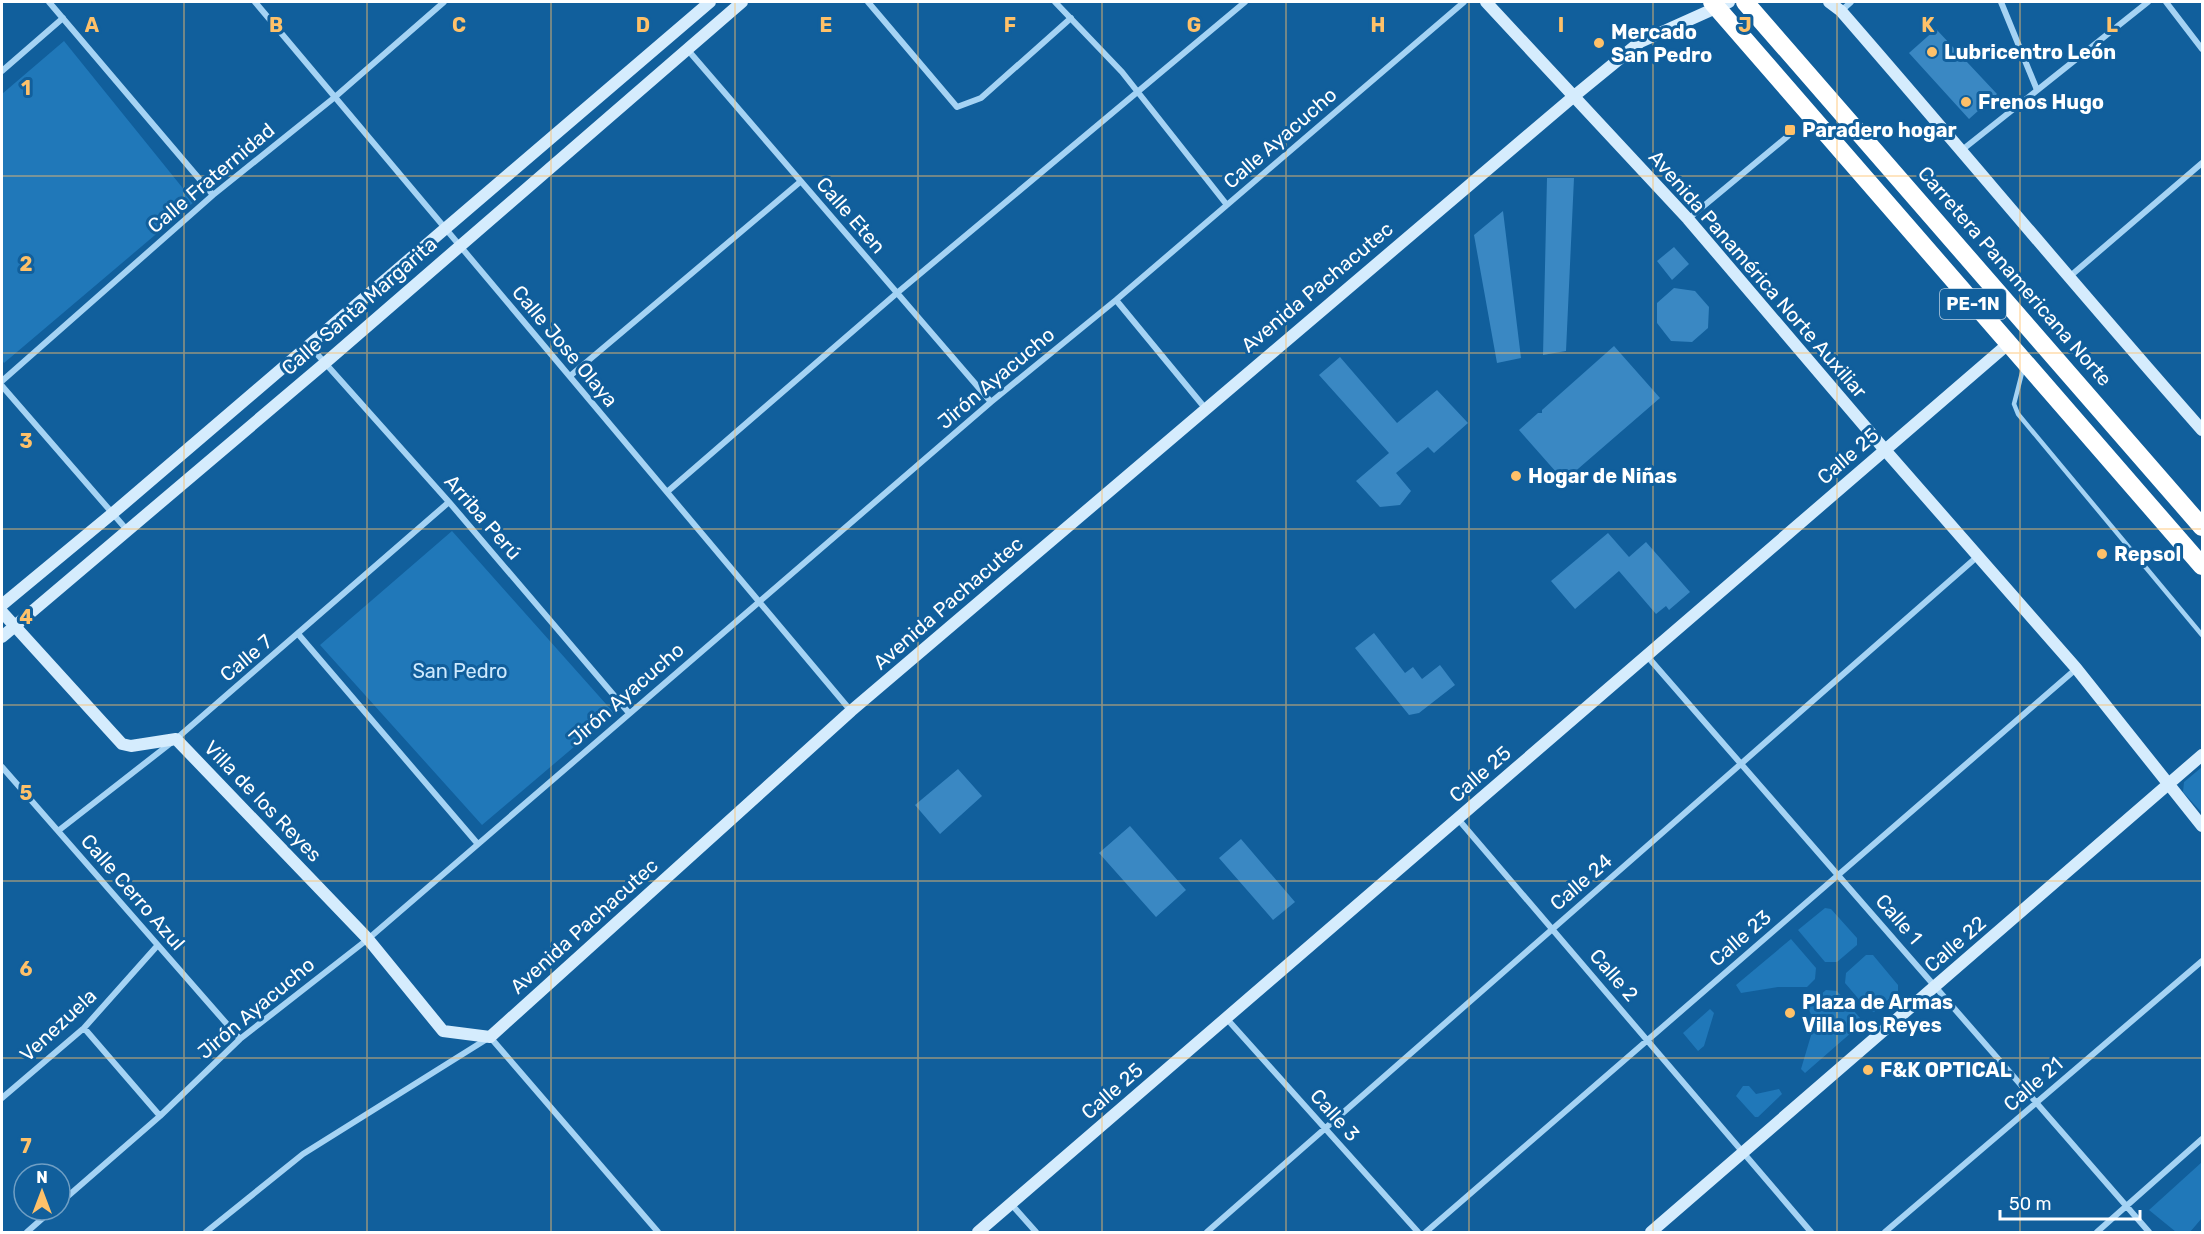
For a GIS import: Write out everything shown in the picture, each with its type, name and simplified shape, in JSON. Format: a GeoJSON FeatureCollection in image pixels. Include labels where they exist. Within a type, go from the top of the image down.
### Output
{"type":"FeatureCollection","features":[{"type":"Feature","properties":{"kind":"highway","name":"Carretera Panamericana Norte"},"geometry":{"type":"LineString","coordinates":[[1745,2],[2202,527]]}},
{"type":"Feature","properties":{"kind":"highway","name":"PE-1N"},"geometry":{"type":"LineString","coordinates":[[1720,3],[2025,364],[2202,566]]}},
{"type":"Feature","properties":{"kind":"main road","name":"Calle Santa Margarita"},"geometry":{"type":"LineString","coordinates":[[2,605],[113,513],[710,2]]}},
{"type":"Feature","properties":{"kind":"main road","name":"Calle Santa Margarita"},"geometry":{"type":"LineString","coordinates":[[2,637],[325,363],[459,244],[742,2]]}},
{"type":"Feature","properties":{"kind":"main road","name":"Avenida Panamérica Norte Auxiliar"},"geometry":{"type":"LineString","coordinates":[[1486,2],[1688,219],[1885,450],[2076,668],[2202,826]]}},
{"type":"Feature","properties":{"kind":"main road"},"geometry":{"type":"LineString","coordinates":[[1829,2],[1841,11],[1962,150],[2068,279],[2202,430]]}},
{"type":"Feature","properties":{"kind":"main road","name":"Avenida Pachacutec"},"geometry":{"type":"LineString","coordinates":[[490,1037],[851,711],[1573,97],[1640,42],[1720,3]]}},
{"type":"Feature","properties":{"kind":"main road","name":"Calle 25"},"geometry":{"type":"LineString","coordinates":[[978,1233],[2008,344]]}},
{"type":"Feature","properties":{"kind":"main road","name":"Villa de los Reyes"},"geometry":{"type":"LineString","coordinates":[[2,612],[13,627],[122,744],[131,746],[176,739],[368,939],[443,1031],[490,1037]]}},
{"type":"Feature","properties":{"kind":"main road","name":"Calle 22"},"geometry":{"type":"LineString","coordinates":[[1651,1233],[2202,755]]}},
{"type":"Feature","properties":{"kind":"street"},"geometry":{"type":"LineString","coordinates":[[50,2],[213,195]]}},
{"type":"Feature","properties":{"kind":"street","name":"Calle Jose Olaya"},"geometry":{"type":"LineString","coordinates":[[255,2],[851,711]]}},
{"type":"Feature","properties":{"kind":"street","name":"Calle Fraternidad"},"geometry":{"type":"LineString","coordinates":[[2,381],[213,195],[335,97],[444,2]]}},
{"type":"Feature","properties":{"kind":"street"},"geometry":{"type":"LineString","coordinates":[[867,2],[957,107],[981,98],[1071,18]]}},
{"type":"Feature","properties":{"kind":"street"},"geometry":{"type":"LineString","coordinates":[[1055,2],[1137,92],[1227,205]]}},
{"type":"Feature","properties":{"kind":"street"},"geometry":{"type":"LineString","coordinates":[[667,492],[897,293],[1245,2]]}},
{"type":"Feature","properties":{"kind":"street","name":"Calle Ayacucho"},"geometry":{"type":"LineString","coordinates":[[1116,300],[1464,2]]}},
{"type":"Feature","properties":{"kind":"street"},"geometry":{"type":"LineString","coordinates":[[1841,11],[1851,2]]}},
{"type":"Feature","properties":{"kind":"street"},"geometry":{"type":"LineString","coordinates":[[2001,2],[2037,90]]}},
{"type":"Feature","properties":{"kind":"street"},"geometry":{"type":"LineString","coordinates":[[1962,150],[2148,2]]}},
{"type":"Feature","properties":{"kind":"street"},"geometry":{"type":"LineString","coordinates":[[2166,2],[2202,50]]}},
{"type":"Feature","properties":{"kind":"street"},"geometry":{"type":"LineString","coordinates":[[2,71],[63,18]]}},
{"type":"Feature","properties":{"kind":"street","name":"Calle Eten"},"geometry":{"type":"LineString","coordinates":[[686,49],[991,402]]}},
{"type":"Feature","properties":{"kind":"street"},"geometry":{"type":"LineString","coordinates":[[1688,219],[1788,136]]}},
{"type":"Feature","properties":{"kind":"street"},"geometry":{"type":"LineString","coordinates":[[2068,279],[2202,163]]}},
{"type":"Feature","properties":{"kind":"street"},"geometry":{"type":"LineString","coordinates":[[570,376],[800,182]]}},
{"type":"Feature","properties":{"kind":"street"},"geometry":{"type":"LineString","coordinates":[[1116,300],[1205,408]]}},
{"type":"Feature","properties":{"kind":"street","name":"Jirón Ayacucho"},"geometry":{"type":"LineString","coordinates":[[72,1193],[160,1116],[240,1039],[368,939],[991,402],[1116,300]]}},
{"type":"Feature","properties":{"kind":"street","name":"Arriba Perú"},"geometry":{"type":"LineString","coordinates":[[309,345],[449,502],[629,713]]}},
{"type":"Feature","properties":{"kind":"street"},"geometry":{"type":"LineString","coordinates":[[2,386],[127,530]]}},
{"type":"Feature","properties":{"kind":"street","name":"Calle 7"},"geometry":{"type":"LineString","coordinates":[[58,831],[176,739],[299,635],[449,502]]}},
{"type":"Feature","properties":{"kind":"street","name":"Calle 24"},"geometry":{"type":"LineString","coordinates":[[1207,1233],[1978,556]]}},
{"type":"Feature","properties":{"kind":"street"},"geometry":{"type":"LineString","coordinates":[[299,635],[477,843]]}},
{"type":"Feature","properties":{"kind":"street","name":"Calle 1"},"geometry":{"type":"LineString","coordinates":[[1647,656],[2149,1233]]}},
{"type":"Feature","properties":{"kind":"street","name":"Calle 23"},"geometry":{"type":"LineString","coordinates":[[1426,1233],[2076,668]]}},
{"type":"Feature","properties":{"kind":"street","name":"Calle Cerro Azul"},"geometry":{"type":"LineString","coordinates":[[2,767],[240,1039]]}},
{"type":"Feature","properties":{"kind":"street","name":"Calle 2"},"geometry":{"type":"LineString","coordinates":[[1458,819],[1745,1153]]}},
{"type":"Feature","properties":{"kind":"street","name":"Venezuela"},"geometry":{"type":"LineString","coordinates":[[2,1098],[84,1028],[157,946]]}},
{"type":"Feature","properties":{"kind":"street","name":"Calle 21"},"geometry":{"type":"LineString","coordinates":[[1885,1233],[2202,961]]}},
{"type":"Feature","properties":{"kind":"street","name":"Calle 3"},"geometry":{"type":"LineString","coordinates":[[1227,1019],[1418,1233]]}},
{"type":"Feature","properties":{"kind":"street"},"geometry":{"type":"LineString","coordinates":[[84,1028],[160,1116]]}},
{"type":"Feature","properties":{"kind":"street"},"geometry":{"type":"LineString","coordinates":[[490,1037],[658,1233]]}},
{"type":"Feature","properties":{"kind":"street","name":"Avenida Pachacutec"},"geometry":{"type":"LineString","coordinates":[[206,1233],[303,1154],[490,1037]]}},
{"type":"Feature","properties":{"kind":"street"},"geometry":{"type":"LineString","coordinates":[[2097,1233],[2202,1139]]}},
{"type":"Feature","properties":{"kind":"street"},"geometry":{"type":"LineString","coordinates":[[1745,1153],[1811,1233]]}},
{"type":"Feature","properties":{"kind":"street"},"geometry":{"type":"LineString","coordinates":[[1011,1204],[1036,1233]]}},
{"type":"Feature","properties":{"kind":"street"},"geometry":{"type":"LineString","coordinates":[[27,1233],[39,1222]]}},
{"type":"Feature","properties":{"kind":"lane"},"geometry":{"type":"LineString","coordinates":[[2025,364],[2014,404],[2018,414],[2202,635]]}},
{"type":"Feature","properties":{"kind":"green space"},"geometry":{"type":"Polygon","coordinates":[[[64,41],[194,202],[4,363],[2,360],[2,94],[64,41]]]}},
{"type":"Feature","properties":{"kind":"green space","name":"San Pedro"},"geometry":{"type":"Polygon","coordinates":[[[452,531],[614,713],[482,825],[320,645],[452,531]]]}},
{"type":"Feature","properties":{"kind":"green space"},"geometry":{"type":"Polygon","coordinates":[[[2202,767],[2202,813],[2183,792],[2184,782],[2202,767]]]}},
{"type":"Feature","properties":{"kind":"green space"},"geometry":{"type":"Polygon","coordinates":[[[1825,908],[1831,909],[1857,938],[1857,945],[1837,962],[1825,962],[1798,930],[1825,908]]]}},
{"type":"Feature","properties":{"kind":"green space"},"geometry":{"type":"Polygon","coordinates":[[[1791,939],[1816,968],[1815,979],[1807,987],[1778,987],[1741,993],[1736,985],[1791,939]]]}},
{"type":"Feature","properties":{"kind":"green space"},"geometry":{"type":"Polygon","coordinates":[[[1866,955],[1873,955],[1898,985],[1898,991],[1874,1012],[1868,1010],[1845,983],[1846,973],[1866,955]]]}},
{"type":"Feature","properties":{"kind":"green space"},"geometry":{"type":"Polygon","coordinates":[[[1826,990],[1837,991],[1860,1018],[1860,1025],[1805,1073],[1801,1069],[1815,1022],[1807,1006],[1826,990]]]}},
{"type":"Feature","properties":{"kind":"green space"},"geometry":{"type":"Polygon","coordinates":[[[1710,1009],[1714,1013],[1704,1046],[1698,1051],[1683,1033],[1710,1009]]]}},
{"type":"Feature","properties":{"kind":"green space"},"geometry":{"type":"Polygon","coordinates":[[[1743,1086],[1749,1086],[1756,1094],[1779,1089],[1782,1094],[1758,1117],[1755,1117],[1736,1096],[1743,1086]]]}},
{"type":"Feature","properties":{"kind":"green space"},"geometry":{"type":"Polygon","coordinates":[[[2202,1162],[2202,1218],[2190,1232],[2176,1232],[2149,1210],[2202,1162]]]}},
{"type":"Feature","properties":{"kind":"building"},"geometry":{"type":"Polygon","coordinates":[[[1936,29],[1997,94],[1969,119],[1909,53],[1936,29]]]}},
{"type":"Feature","properties":{"kind":"building"},"geometry":{"type":"Polygon","coordinates":[[[1547,178],[1574,178],[1566,351],[1543,355],[1547,178]]]}},
{"type":"Feature","properties":{"kind":"building"},"geometry":{"type":"Polygon","coordinates":[[[1503,211],[1521,358],[1497,363],[1474,235],[1503,211]]]}},
{"type":"Feature","properties":{"kind":"building"},"geometry":{"type":"Polygon","coordinates":[[[1674,247],[1689,264],[1672,280],[1657,261],[1674,247]]]}},
{"type":"Feature","properties":{"kind":"building"},"geometry":{"type":"Polygon","coordinates":[[[1674,288],[1695,291],[1709,307],[1708,328],[1692,342],[1671,341],[1657,323],[1657,303],[1674,288]]]}},
{"type":"Feature","properties":{"kind":"building"},"geometry":{"type":"Polygon","coordinates":[[[1614,346],[1660,398],[1564,481],[1519,430],[1538,413],[1542,413],[1542,410],[1614,346]]]}},
{"type":"Feature","properties":{"kind":"building"},"geometry":{"type":"Polygon","coordinates":[[[1340,357],[1397,423],[1437,390],[1468,423],[1434,453],[1428,447],[1396,473],[1411,491],[1400,505],[1380,507],[1356,481],[1389,453],[1319,375],[1340,357]]]}},
{"type":"Feature","properties":{"kind":"building"},"geometry":{"type":"Polygon","coordinates":[[[1608,533],[1629,557],[1646,542],[1690,592],[1669,610],[1666,606],[1656,614],[1619,571],[1575,609],[1551,581],[1608,533]]]}},
{"type":"Feature","properties":{"kind":"building"},"geometry":{"type":"Polygon","coordinates":[[[1374,633],[1405,673],[1413,667],[1422,679],[1440,665],[1455,685],[1419,713],[1409,715],[1355,648],[1374,633]]]}},
{"type":"Feature","properties":{"kind":"building"},"geometry":{"type":"Polygon","coordinates":[[[958,769],[982,796],[940,834],[915,805],[958,769]]]}},
{"type":"Feature","properties":{"kind":"building"},"geometry":{"type":"Polygon","coordinates":[[[1130,826],[1186,890],[1156,917],[1099,853],[1130,826]]]}},
{"type":"Feature","properties":{"kind":"building"},"geometry":{"type":"Polygon","coordinates":[[[1241,839],[1295,902],[1273,920],[1219,858],[1241,839]]]}},
{"type":"Feature","properties":{"kind":"place","name":"Mercado San Pedro"},"geometry":{"type":"Point","coordinates":[1599,43]}},
{"type":"Feature","properties":{"kind":"place","name":"Lubricentro León"},"geometry":{"type":"Point","coordinates":[1932,52]}},
{"type":"Feature","properties":{"kind":"place","name":"Frenos Hugo"},"geometry":{"type":"Point","coordinates":[1966,102]}},
{"type":"Feature","properties":{"kind":"place","name":"Paradero hogar"},"geometry":{"type":"Point","coordinates":[1790,130]}},
{"type":"Feature","properties":{"kind":"place","name":"Hogar de Niñas"},"geometry":{"type":"Point","coordinates":[1516,476]}},
{"type":"Feature","properties":{"kind":"place","name":"Repsol"},"geometry":{"type":"Point","coordinates":[2102,554]}},
{"type":"Feature","properties":{"kind":"place","name":"Plaza de Armas Villa los Reyes"},"geometry":{"type":"Point","coordinates":[1790,1013]}},
{"type":"Feature","properties":{"kind":"place","name":"F&K OPTICAL"},"geometry":{"type":"Point","coordinates":[1868,1070]}}]}
